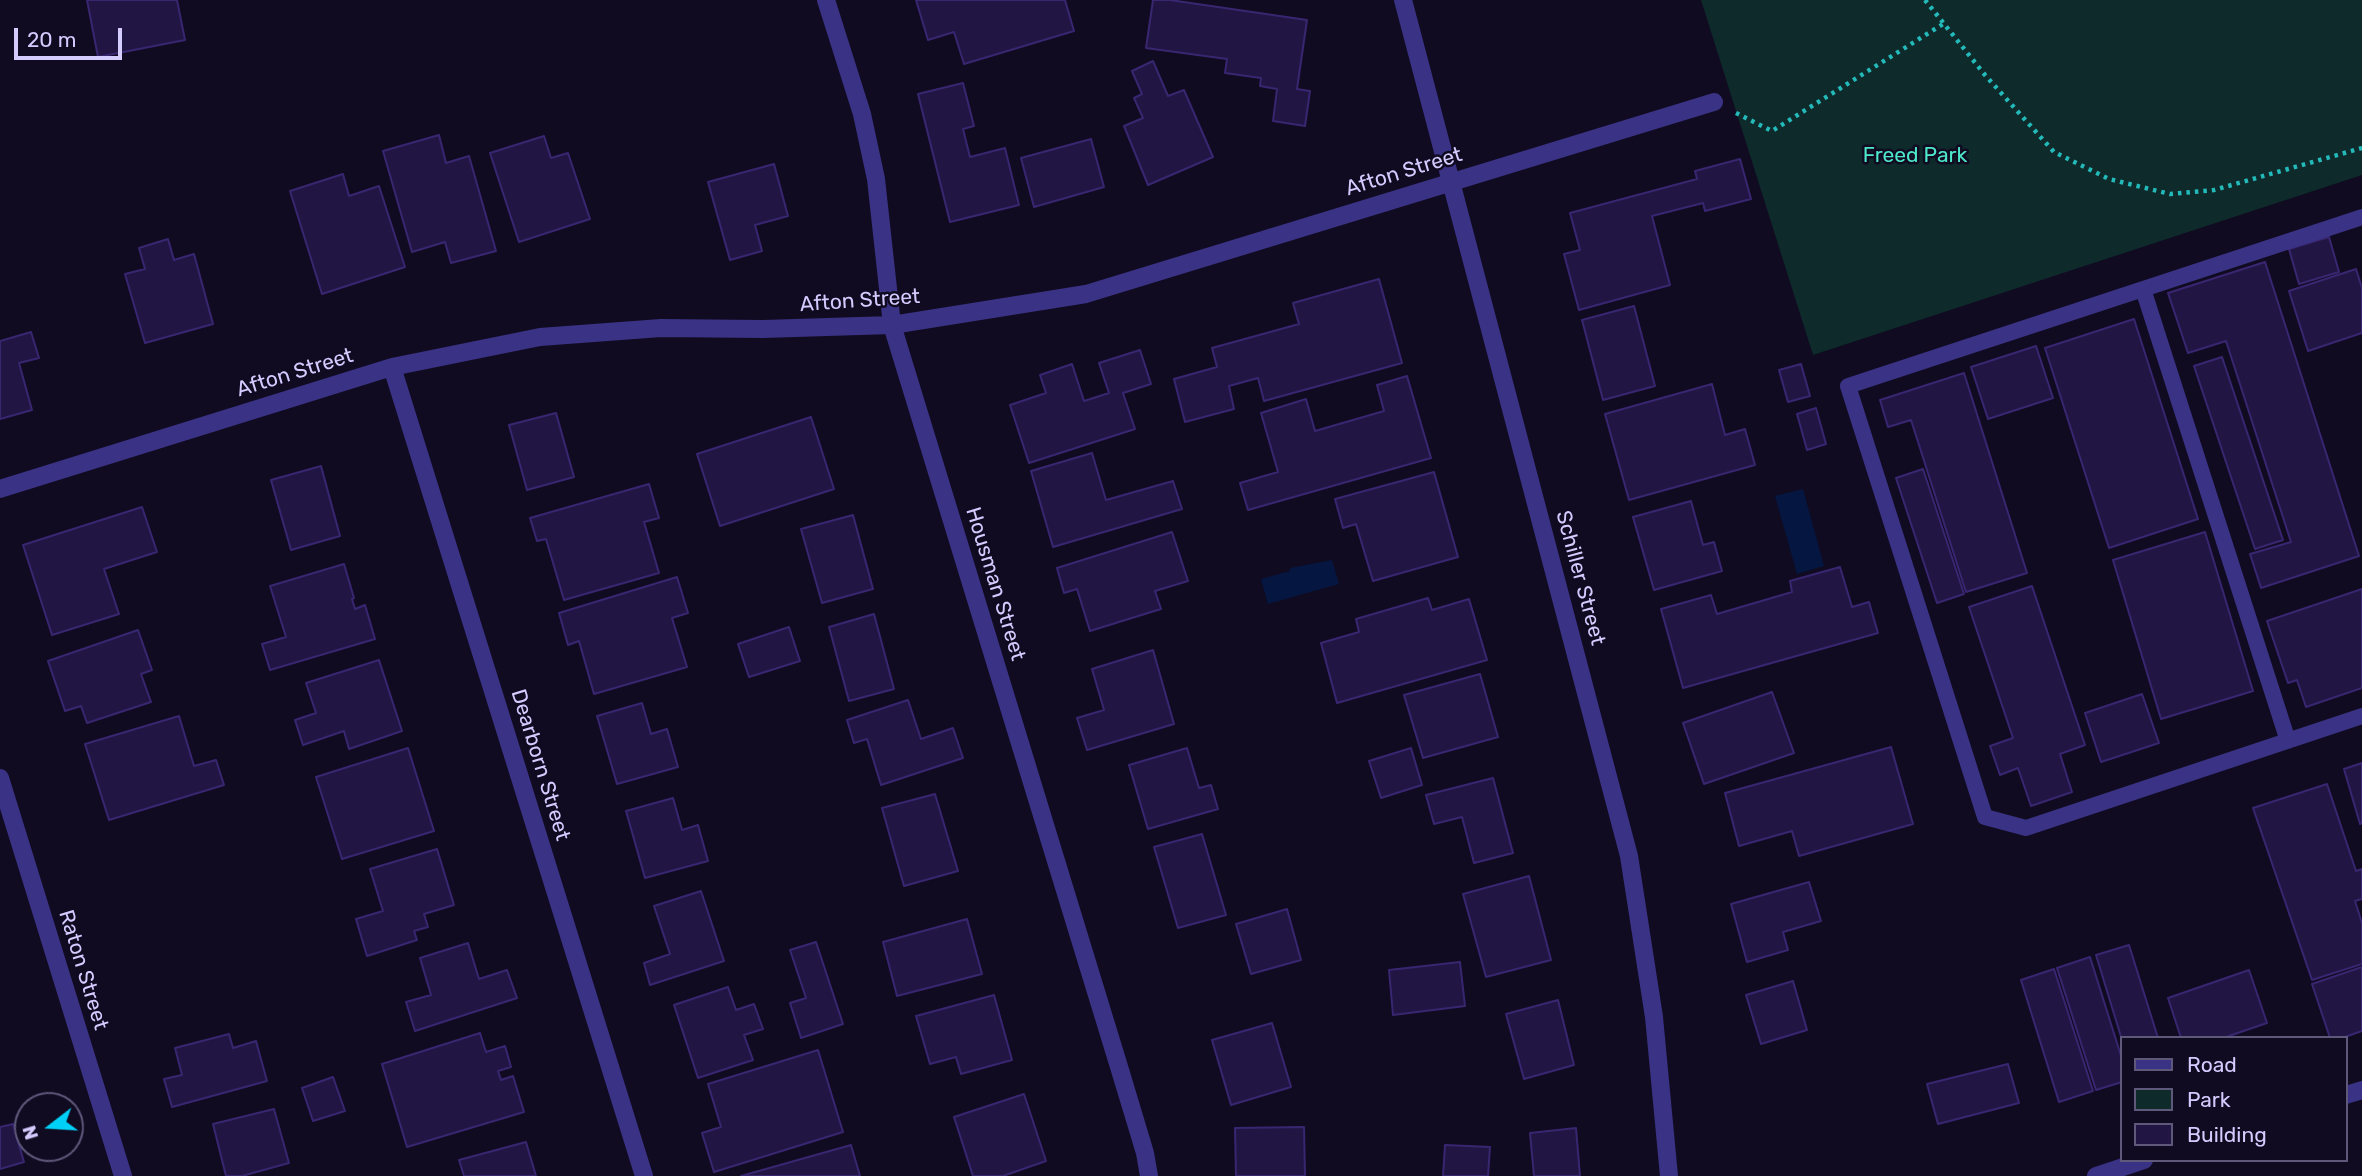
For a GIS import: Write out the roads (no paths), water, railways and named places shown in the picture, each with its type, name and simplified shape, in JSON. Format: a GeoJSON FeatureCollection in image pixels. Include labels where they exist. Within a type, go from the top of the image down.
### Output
{"type":"FeatureCollection","features":[{"type":"Feature","properties":{"kind":"street","name":"Housman Street"},"geometry":{"type":"LineString","coordinates":[[826,0],[862,114],[876,179],[892,325],[1124,1082],[1149,1176]]}},
{"type":"Feature","properties":{"kind":"street","name":"Schiller Street"},"geometry":{"type":"LineString","coordinates":[[1403,0],[1629,856],[1654,1017],[1669,1176]]}},
{"type":"Feature","properties":{"kind":"street","name":"Afton Street"},"geometry":{"type":"LineString","coordinates":[[0,489],[392,367],[540,337],[661,328],[763,329],[892,325],[1086,294],[1714,102]]}},
{"type":"Feature","properties":{"kind":"street","name":"Dearborn Street"},"geometry":{"type":"LineString","coordinates":[[392,367],[644,1176]]}},
{"type":"Feature","properties":{"kind":"street","name":"Raton Street"},"geometry":{"type":"LineString","coordinates":[[0,778],[123,1176]]}},
{"type":"Feature","properties":{"kind":"street"},"geometry":{"type":"LineString","coordinates":[[2096,1176],[2138,1162]]}},
{"type":"Feature","properties":{"kind":"lane"},"geometry":{"type":"LineString","coordinates":[[2362,217],[1848,386],[1985,817],[2026,828],[2362,716]]}},
{"type":"Feature","properties":{"kind":"lane"},"geometry":{"type":"LineString","coordinates":[[2143,289],[2288,741]]}},
{"type":"Feature","properties":{"kind":"water"},"geometry":{"type":"Polygon","coordinates":[[[1803,489],[1824,566],[1797,574],[1775,496],[1803,489]]]}},
{"type":"Feature","properties":{"kind":"water"},"geometry":{"type":"Polygon","coordinates":[[[1332,560],[1339,584],[1268,604],[1261,579],[1290,571],[1290,568],[1332,560]]]}},
{"type":"Feature","properties":{"kind":"park label","name":"Freed Park"},"geometry":{"type":"Point","coordinates":[1915,156]}}]}
